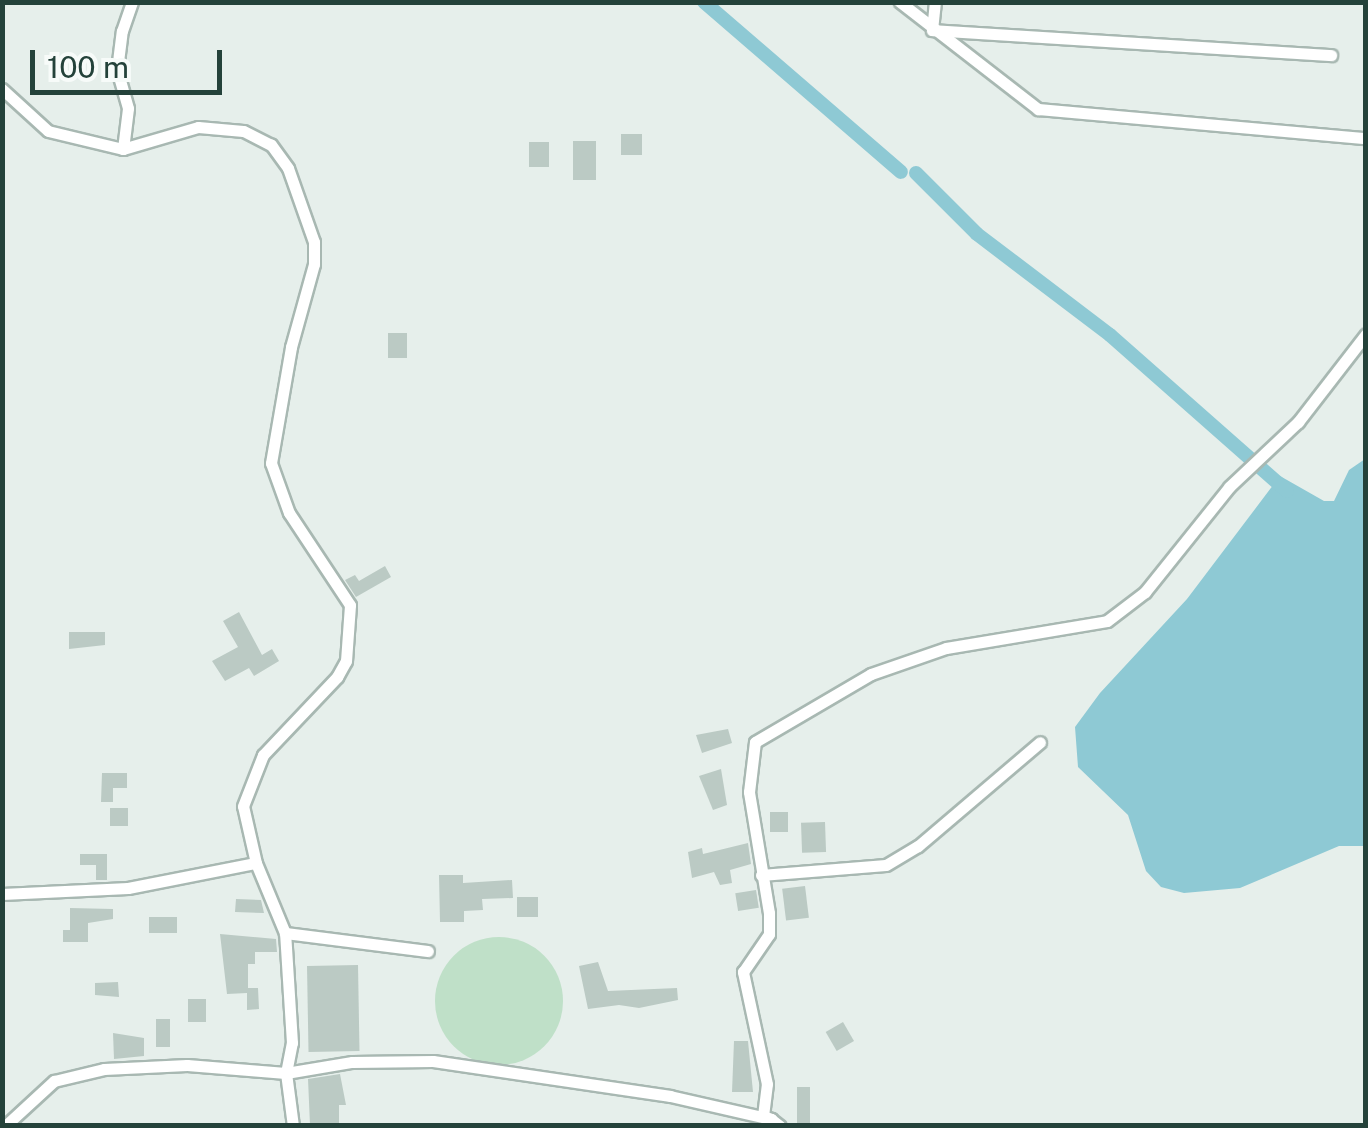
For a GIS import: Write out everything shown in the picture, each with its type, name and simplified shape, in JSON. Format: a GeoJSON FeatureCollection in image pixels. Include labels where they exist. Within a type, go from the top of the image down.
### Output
{"type":"FeatureCollection","features":[{"type":"Feature","properties":{"kind":"street"},"geometry":{"type":"LineString","coordinates":[[123,149],[128,108],[117,70],[122,31],[132,2]]}},
{"type":"Feature","properties":{"kind":"street"},"geometry":{"type":"LineString","coordinates":[[900,2],[1038,109],[1055,114],[1366,138]]}},
{"type":"Feature","properties":{"kind":"street"},"geometry":{"type":"LineString","coordinates":[[932,30],[935,2]]}},
{"type":"Feature","properties":{"kind":"street"},"geometry":{"type":"LineString","coordinates":[[932,30],[1331,55]]}},
{"type":"Feature","properties":{"kind":"street"},"geometry":{"type":"LineString","coordinates":[[2,89],[48,131],[123,149],[198,127],[243,131],[271,145],[288,168],[314,242],[314,264],[292,347],[271,463],[289,513],[350,605],[350,629],[346,660],[337,677],[278,736],[254,776],[242,806],[256,863],[285,933],[292,1043],[286,1073],[293,1126]]}},
{"type":"Feature","properties":{"kind":"street"},"geometry":{"type":"LineString","coordinates":[[773,1123],[763,1116],[767,1084],[743,972],[768,934],[748,792],[755,742],[871,674],[946,648],[1107,621],[1145,592],[1229,487],[1298,422],[1366,334]]}},
{"type":"Feature","properties":{"kind":"street"},"geometry":{"type":"LineString","coordinates":[[762,875],[886,864],[918,846],[1040,742]]}},
{"type":"Feature","properties":{"kind":"street"},"geometry":{"type":"LineString","coordinates":[[2,894],[128,888],[256,863]]}},
{"type":"Feature","properties":{"kind":"street"},"geometry":{"type":"LineString","coordinates":[[285,933],[428,951]]}},
{"type":"Feature","properties":{"kind":"street"},"geometry":{"type":"LineString","coordinates":[[5,1126],[54,1080],[104,1069],[187,1066],[286,1073],[352,1062],[433,1061],[670,1096],[773,1123]]}},
{"type":"Feature","properties":{"kind":"green space"},"geometry":{"type":"Polygon","coordinates":[[[499,937],[524,942],[544,956],[558,976],[563,1001],[558,1026],[544,1046],[524,1060],[499,1065],[474,1060],[454,1046],[440,1026],[435,1001],[440,976],[454,956],[474,942],[499,937]]]}},
{"type":"Feature","properties":{"kind":"water"},"geometry":{"type":"Polygon","coordinates":[[[1365,459],[1365,846],[1339,846],[1240,888],[1184,893],[1161,887],[1146,871],[1128,815],[1078,767],[1075,727],[1100,693],[1187,599],[1280,476],[1324,501],[1334,501],[1349,470],[1365,459]]]}},
{"type":"Feature","properties":{"kind":"building"},"geometry":{"type":"Polygon","coordinates":[[[621,134],[642,134],[642,155],[621,155],[621,134]]]}},
{"type":"Feature","properties":{"kind":"building"},"geometry":{"type":"Polygon","coordinates":[[[573,141],[596,141],[596,180],[573,180],[573,141]]]}},
{"type":"Feature","properties":{"kind":"building"},"geometry":{"type":"Polygon","coordinates":[[[529,142],[549,142],[549,167],[529,167],[529,142]]]}},
{"type":"Feature","properties":{"kind":"building"},"geometry":{"type":"Polygon","coordinates":[[[388,333],[407,333],[407,358],[388,358],[388,333]]]}},
{"type":"Feature","properties":{"kind":"building"},"geometry":{"type":"Polygon","coordinates":[[[385,566],[391,577],[356,597],[345,580],[355,575],[359,581],[385,566]]]}},
{"type":"Feature","properties":{"kind":"building"},"geometry":{"type":"Polygon","coordinates":[[[239,612],[262,655],[272,649],[279,661],[254,676],[249,668],[225,681],[212,661],[238,647],[223,621],[239,612]]]}},
{"type":"Feature","properties":{"kind":"building"},"geometry":{"type":"Polygon","coordinates":[[[69,632],[105,632],[105,645],[69,649],[69,632]]]}},
{"type":"Feature","properties":{"kind":"building"},"geometry":{"type":"Polygon","coordinates":[[[728,729],[732,743],[702,753],[696,735],[728,729]]]}},
{"type":"Feature","properties":{"kind":"building"},"geometry":{"type":"Polygon","coordinates":[[[721,769],[727,805],[713,810],[699,776],[721,769]]]}},
{"type":"Feature","properties":{"kind":"building"},"geometry":{"type":"Polygon","coordinates":[[[102,773],[127,773],[127,788],[113,788],[113,802],[101,802],[102,773]]]}},
{"type":"Feature","properties":{"kind":"building"},"geometry":{"type":"Polygon","coordinates":[[[110,808],[128,808],[128,826],[110,826],[110,808]]]}},
{"type":"Feature","properties":{"kind":"building"},"geometry":{"type":"Polygon","coordinates":[[[770,812],[788,812],[788,832],[770,832],[770,812]]]}},
{"type":"Feature","properties":{"kind":"building"},"geometry":{"type":"Polygon","coordinates":[[[825,822],[826,852],[802,853],[801,823],[825,822]]]}},
{"type":"Feature","properties":{"kind":"building"},"geometry":{"type":"Polygon","coordinates":[[[748,843],[751,864],[730,870],[732,883],[720,885],[714,872],[692,878],[688,852],[702,848],[703,854],[748,843]]]}},
{"type":"Feature","properties":{"kind":"building"},"geometry":{"type":"Polygon","coordinates":[[[80,854],[107,854],[107,880],[96,880],[96,865],[80,865],[80,854]]]}},
{"type":"Feature","properties":{"kind":"building"},"geometry":{"type":"Polygon","coordinates":[[[439,875],[463,875],[463,883],[512,880],[513,898],[482,899],[483,910],[464,911],[464,922],[440,922],[439,875]]]}},
{"type":"Feature","properties":{"kind":"building"},"geometry":{"type":"Polygon","coordinates":[[[805,886],[809,918],[786,921],[782,889],[805,886]]]}},
{"type":"Feature","properties":{"kind":"building"},"geometry":{"type":"Polygon","coordinates":[[[756,890],[759,908],[738,911],[735,893],[756,890]]]}},
{"type":"Feature","properties":{"kind":"building"},"geometry":{"type":"Polygon","coordinates":[[[517,897],[538,897],[538,917],[517,917],[517,897]]]}},
{"type":"Feature","properties":{"kind":"building"},"geometry":{"type":"Polygon","coordinates":[[[236,899],[261,900],[264,913],[235,912],[236,899]]]}},
{"type":"Feature","properties":{"kind":"building"},"geometry":{"type":"Polygon","coordinates":[[[70,908],[113,909],[113,919],[88,923],[88,942],[63,942],[63,930],[70,930],[70,908]]]}},
{"type":"Feature","properties":{"kind":"building"},"geometry":{"type":"Polygon","coordinates":[[[149,917],[177,917],[177,933],[149,933],[149,917]]]}},
{"type":"Feature","properties":{"kind":"building"},"geometry":{"type":"Polygon","coordinates":[[[220,934],[276,939],[277,952],[255,952],[255,964],[248,964],[248,988],[258,988],[259,1009],[247,1010],[247,993],[227,994],[220,934]]]}},
{"type":"Feature","properties":{"kind":"building"},"geometry":{"type":"Polygon","coordinates":[[[598,962],[608,991],[677,988],[678,1000],[639,1008],[619,1005],[588,1009],[579,966],[598,962]]]}},
{"type":"Feature","properties":{"kind":"building"},"geometry":{"type":"Polygon","coordinates":[[[358,965],[360,1051],[309,1052],[307,966],[358,965]]]}},
{"type":"Feature","properties":{"kind":"building"},"geometry":{"type":"Polygon","coordinates":[[[118,982],[119,997],[95,995],[95,983],[118,982]]]}},
{"type":"Feature","properties":{"kind":"building"},"geometry":{"type":"Polygon","coordinates":[[[188,999],[206,999],[206,1022],[188,1022],[188,999]]]}},
{"type":"Feature","properties":{"kind":"building"},"geometry":{"type":"Polygon","coordinates":[[[156,1019],[170,1019],[170,1047],[156,1047],[156,1019]]]}},
{"type":"Feature","properties":{"kind":"building"},"geometry":{"type":"Polygon","coordinates":[[[843,1022],[854,1041],[837,1051],[826,1032],[843,1022]]]}},
{"type":"Feature","properties":{"kind":"building"},"geometry":{"type":"Polygon","coordinates":[[[113,1033],[144,1038],[144,1056],[114,1059],[113,1033]]]}},
{"type":"Feature","properties":{"kind":"building"},"geometry":{"type":"Polygon","coordinates":[[[734,1041],[748,1041],[753,1092],[732,1092],[734,1041]]]}},
{"type":"Feature","properties":{"kind":"building"},"geometry":{"type":"Polygon","coordinates":[[[340,1074],[346,1105],[339,1105],[339,1125],[310,1125],[308,1079],[340,1074]]]}},
{"type":"Feature","properties":{"kind":"building"},"geometry":{"type":"Polygon","coordinates":[[[797,1087],[810,1087],[810,1126],[797,1126],[797,1087]]]}},
{"type":"Feature","properties":{"kind":"waterway"},"geometry":{"type":"LineString","coordinates":[[704,2],[901,172]]}},
{"type":"Feature","properties":{"kind":"waterway"},"geometry":{"type":"LineString","coordinates":[[916,173],[977,234],[1110,335],[1287,491]]}}]}
